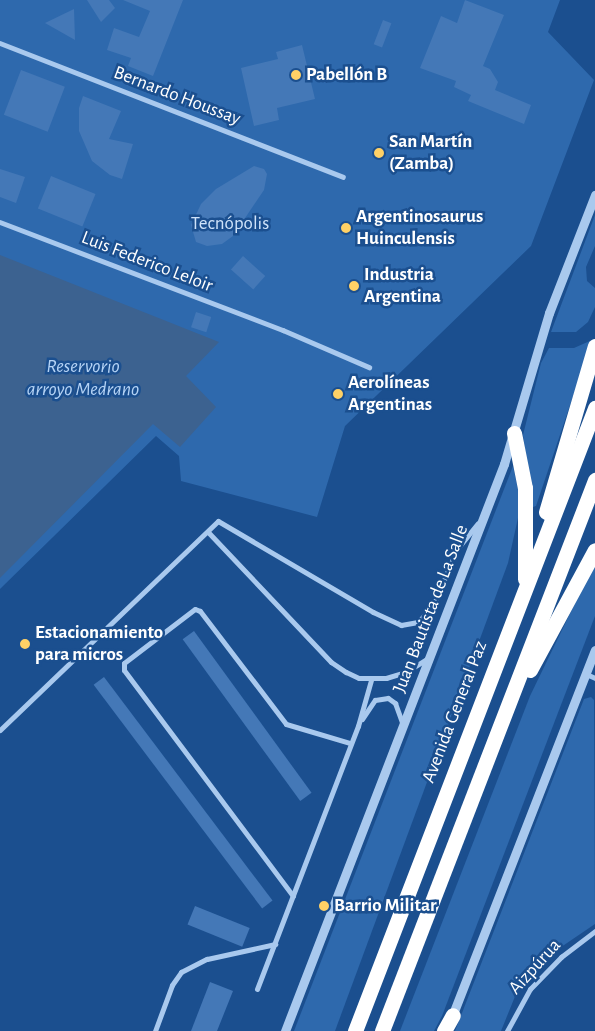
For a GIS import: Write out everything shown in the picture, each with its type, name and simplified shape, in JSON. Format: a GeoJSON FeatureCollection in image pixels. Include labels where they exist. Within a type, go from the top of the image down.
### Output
{"type":"FeatureCollection","features":[{"type":"Feature","properties":{"kind":"highway"},"geometry":{"type":"LineString","coordinates":[[525,588],[564,444],[595,346]]}},
{"type":"Feature","properties":{"kind":"highway","name":"Avenida General Paz"},"geometry":{"type":"LineString","coordinates":[[355,1031],[595,408]]}},
{"type":"Feature","properties":{"kind":"highway"},"geometry":{"type":"LineString","coordinates":[[514,433],[525,488],[525,588]]}},
{"type":"Feature","properties":{"kind":"highway"},"geometry":{"type":"LineString","coordinates":[[382,1031],[595,480]]}},
{"type":"Feature","properties":{"kind":"highway"},"geometry":{"type":"LineString","coordinates":[[504,715],[595,550]]}},
{"type":"Feature","properties":{"kind":"highway"},"geometry":{"type":"LineString","coordinates":[[445,1031],[453,1015]]}},
{"type":"Feature","properties":{"kind":"street","name":"Bernardo Houssay"},"geometry":{"type":"LineString","coordinates":[[0,43],[343,177]]}},
{"type":"Feature","properties":{"kind":"street","name":"Juan Bautista de La Salle"},"geometry":{"type":"LineString","coordinates":[[285,1031],[485,515],[514,433],[550,313],[595,195]]}},
{"type":"Feature","properties":{"kind":"street","name":"Luis Federico Leloir"},"geometry":{"type":"LineString","coordinates":[[0,222],[283,330],[369,367]]}},
{"type":"Feature","properties":{"kind":"street"},"geometry":{"type":"LineString","coordinates":[[0,730],[208,532],[218,520],[402,625],[418,622],[433,606],[457,549],[485,515]]}},
{"type":"Feature","properties":{"kind":"street"},"geometry":{"type":"LineString","coordinates":[[208,532],[331,662],[346,672],[371,680],[406,672],[430,656]]}},
{"type":"Feature","properties":{"kind":"street"},"geometry":{"type":"LineString","coordinates":[[293,896],[124,670],[124,663],[189,611],[200,611],[286,724],[350,743]]}},
{"type":"Feature","properties":{"kind":"street"},"geometry":{"type":"LineString","coordinates":[[453,1015],[595,650]]}},
{"type":"Feature","properties":{"kind":"street"},"geometry":{"type":"LineString","coordinates":[[586,674],[595,678]]}},
{"type":"Feature","properties":{"kind":"street"},"geometry":{"type":"LineString","coordinates":[[257,988],[358,726],[371,680]]}},
{"type":"Feature","properties":{"kind":"street"},"geometry":{"type":"LineString","coordinates":[[358,726],[380,697],[395,703],[403,726]]}},
{"type":"Feature","properties":{"kind":"street","name":"Aizpúrua"},"geometry":{"type":"LineString","coordinates":[[507,1031],[530,989],[561,956],[595,931]]}},
{"type":"Feature","properties":{"kind":"street"},"geometry":{"type":"LineString","coordinates":[[155,1031],[172,985],[181,972],[207,959],[275,944]]}},
{"type":"Feature","properties":{"kind":"green space","name":"Tecnópolis"},"geometry":{"type":"Polygon","coordinates":[[[0,0],[560,0],[548,32],[594,80],[531,246],[345,426],[317,517],[181,481],[179,456],[156,436],[0,589],[0,0]]]}},
{"type":"Feature","properties":{"kind":"green space"},"geometry":{"type":"Polygon","coordinates":[[[595,215],[595,246],[586,267],[587,281],[595,288],[595,307],[588,322],[576,332],[551,332],[595,215]]]}},
{"type":"Feature","properties":{"kind":"green space"},"geometry":{"type":"Polygon","coordinates":[[[592,340],[536,506],[533,507],[523,435],[541,363],[549,348],[574,348],[592,340]]]}},
{"type":"Feature","properties":{"kind":"green space"},"geometry":{"type":"Polygon","coordinates":[[[513,466],[518,489],[518,518],[508,563],[335,1031],[294,1031],[513,466]]]}},
{"type":"Feature","properties":{"kind":"green space"},"geometry":{"type":"Polygon","coordinates":[[[595,562],[595,616],[442,1016],[434,1031],[400,1031],[530,696],[595,562]]]}},
{"type":"Feature","properties":{"kind":"green space"},"geometry":{"type":"Polygon","coordinates":[[[591,697],[594,700],[595,924],[542,960],[518,989],[501,1031],[455,1031],[584,699],[591,697]]]}},
{"type":"Feature","properties":{"kind":"water","name":"Reservorio arroyo Medrano"},"geometry":{"type":"Polygon","coordinates":[[[0,255],[219,342],[186,376],[216,407],[180,447],[153,424],[0,578],[0,255]]]}},
{"type":"Feature","properties":{"kind":"building"},"geometry":{"type":"Polygon","coordinates":[[[87,0],[109,0],[115,8],[101,22],[87,0]]]}},
{"type":"Feature","properties":{"kind":"building"},"geometry":{"type":"Polygon","coordinates":[[[123,0],[183,0],[153,76],[128,66],[131,58],[107,50],[114,28],[139,37],[150,11],[123,0]]]}},
{"type":"Feature","properties":{"kind":"building"},"geometry":{"type":"Polygon","coordinates":[[[465,0],[504,15],[483,66],[490,69],[498,82],[495,90],[531,105],[524,124],[468,101],[471,95],[454,87],[456,81],[420,68],[441,16],[457,23],[465,0]]]}},
{"type":"Feature","properties":{"kind":"building"},"geometry":{"type":"Polygon","coordinates":[[[74,9],[75,40],[45,23],[74,9]]]}},
{"type":"Feature","properties":{"kind":"building"},"geometry":{"type":"Polygon","coordinates":[[[383,20],[391,23],[382,47],[374,44],[383,20]]]}},
{"type":"Feature","properties":{"kind":"building"},"geometry":{"type":"Polygon","coordinates":[[[302,45],[315,99],[277,108],[279,120],[254,126],[241,68],[278,59],[276,52],[302,45]]]}},
{"type":"Feature","properties":{"kind":"building"},"geometry":{"type":"Polygon","coordinates":[[[21,70],[65,87],[48,132],[4,115],[21,70]]]}},
{"type":"Feature","properties":{"kind":"building"},"geometry":{"type":"Polygon","coordinates":[[[83,96],[121,111],[109,139],[133,144],[122,179],[110,175],[92,161],[79,131],[79,108],[83,96]]]}},
{"type":"Feature","properties":{"kind":"building"},"geometry":{"type":"Polygon","coordinates":[[[254,166],[264,169],[267,174],[264,190],[233,236],[222,244],[207,246],[196,242],[191,225],[201,204],[216,189],[254,166]]]}},
{"type":"Feature","properties":{"kind":"building"},"geometry":{"type":"Polygon","coordinates":[[[0,169],[25,177],[16,203],[0,197],[0,169]]]}},
{"type":"Feature","properties":{"kind":"building"},"geometry":{"type":"Polygon","coordinates":[[[51,176],[96,194],[82,226],[38,208],[51,176]]]}},
{"type":"Feature","properties":{"kind":"building"},"geometry":{"type":"Polygon","coordinates":[[[243,256],[265,276],[253,289],[231,269],[243,256]]]}},
{"type":"Feature","properties":{"kind":"building"},"geometry":{"type":"Polygon","coordinates":[[[196,312],[211,317],[206,332],[191,327],[196,312]]]}},
{"type":"Feature","properties":{"kind":"building"},"geometry":{"type":"Polygon","coordinates":[[[194,631],[312,793],[300,801],[183,639],[194,631]]]}},
{"type":"Feature","properties":{"kind":"building"},"geometry":{"type":"Polygon","coordinates":[[[104,677],[273,901],[262,908],[94,685],[104,677]]]}},
{"type":"Feature","properties":{"kind":"building"},"geometry":{"type":"Polygon","coordinates":[[[195,906],[250,928],[242,947],[188,925],[195,906]]]}},
{"type":"Feature","properties":{"kind":"building"},"geometry":{"type":"Polygon","coordinates":[[[210,982],[233,991],[217,1031],[191,1031],[210,982]]]}},
{"type":"Feature","properties":{"kind":"place","name":"Pabellón B"},"geometry":{"type":"Point","coordinates":[296,75]}},
{"type":"Feature","properties":{"kind":"place","name":"San Martín (Zamba)"},"geometry":{"type":"Point","coordinates":[379,153]}},
{"type":"Feature","properties":{"kind":"place","name":"Argentinosaurus Huinculensis"},"geometry":{"type":"Point","coordinates":[346,228]}},
{"type":"Feature","properties":{"kind":"place","name":"Industria Argentina"},"geometry":{"type":"Point","coordinates":[354,286]}},
{"type":"Feature","properties":{"kind":"place","name":"Aerolíneas Argentinas"},"geometry":{"type":"Point","coordinates":[338,394]}},
{"type":"Feature","properties":{"kind":"place","name":"Estacionamiento para micros"},"geometry":{"type":"Point","coordinates":[25,644]}},
{"type":"Feature","properties":{"kind":"place","name":"Barrio Militar"},"geometry":{"type":"Point","coordinates":[324,906]}}]}
